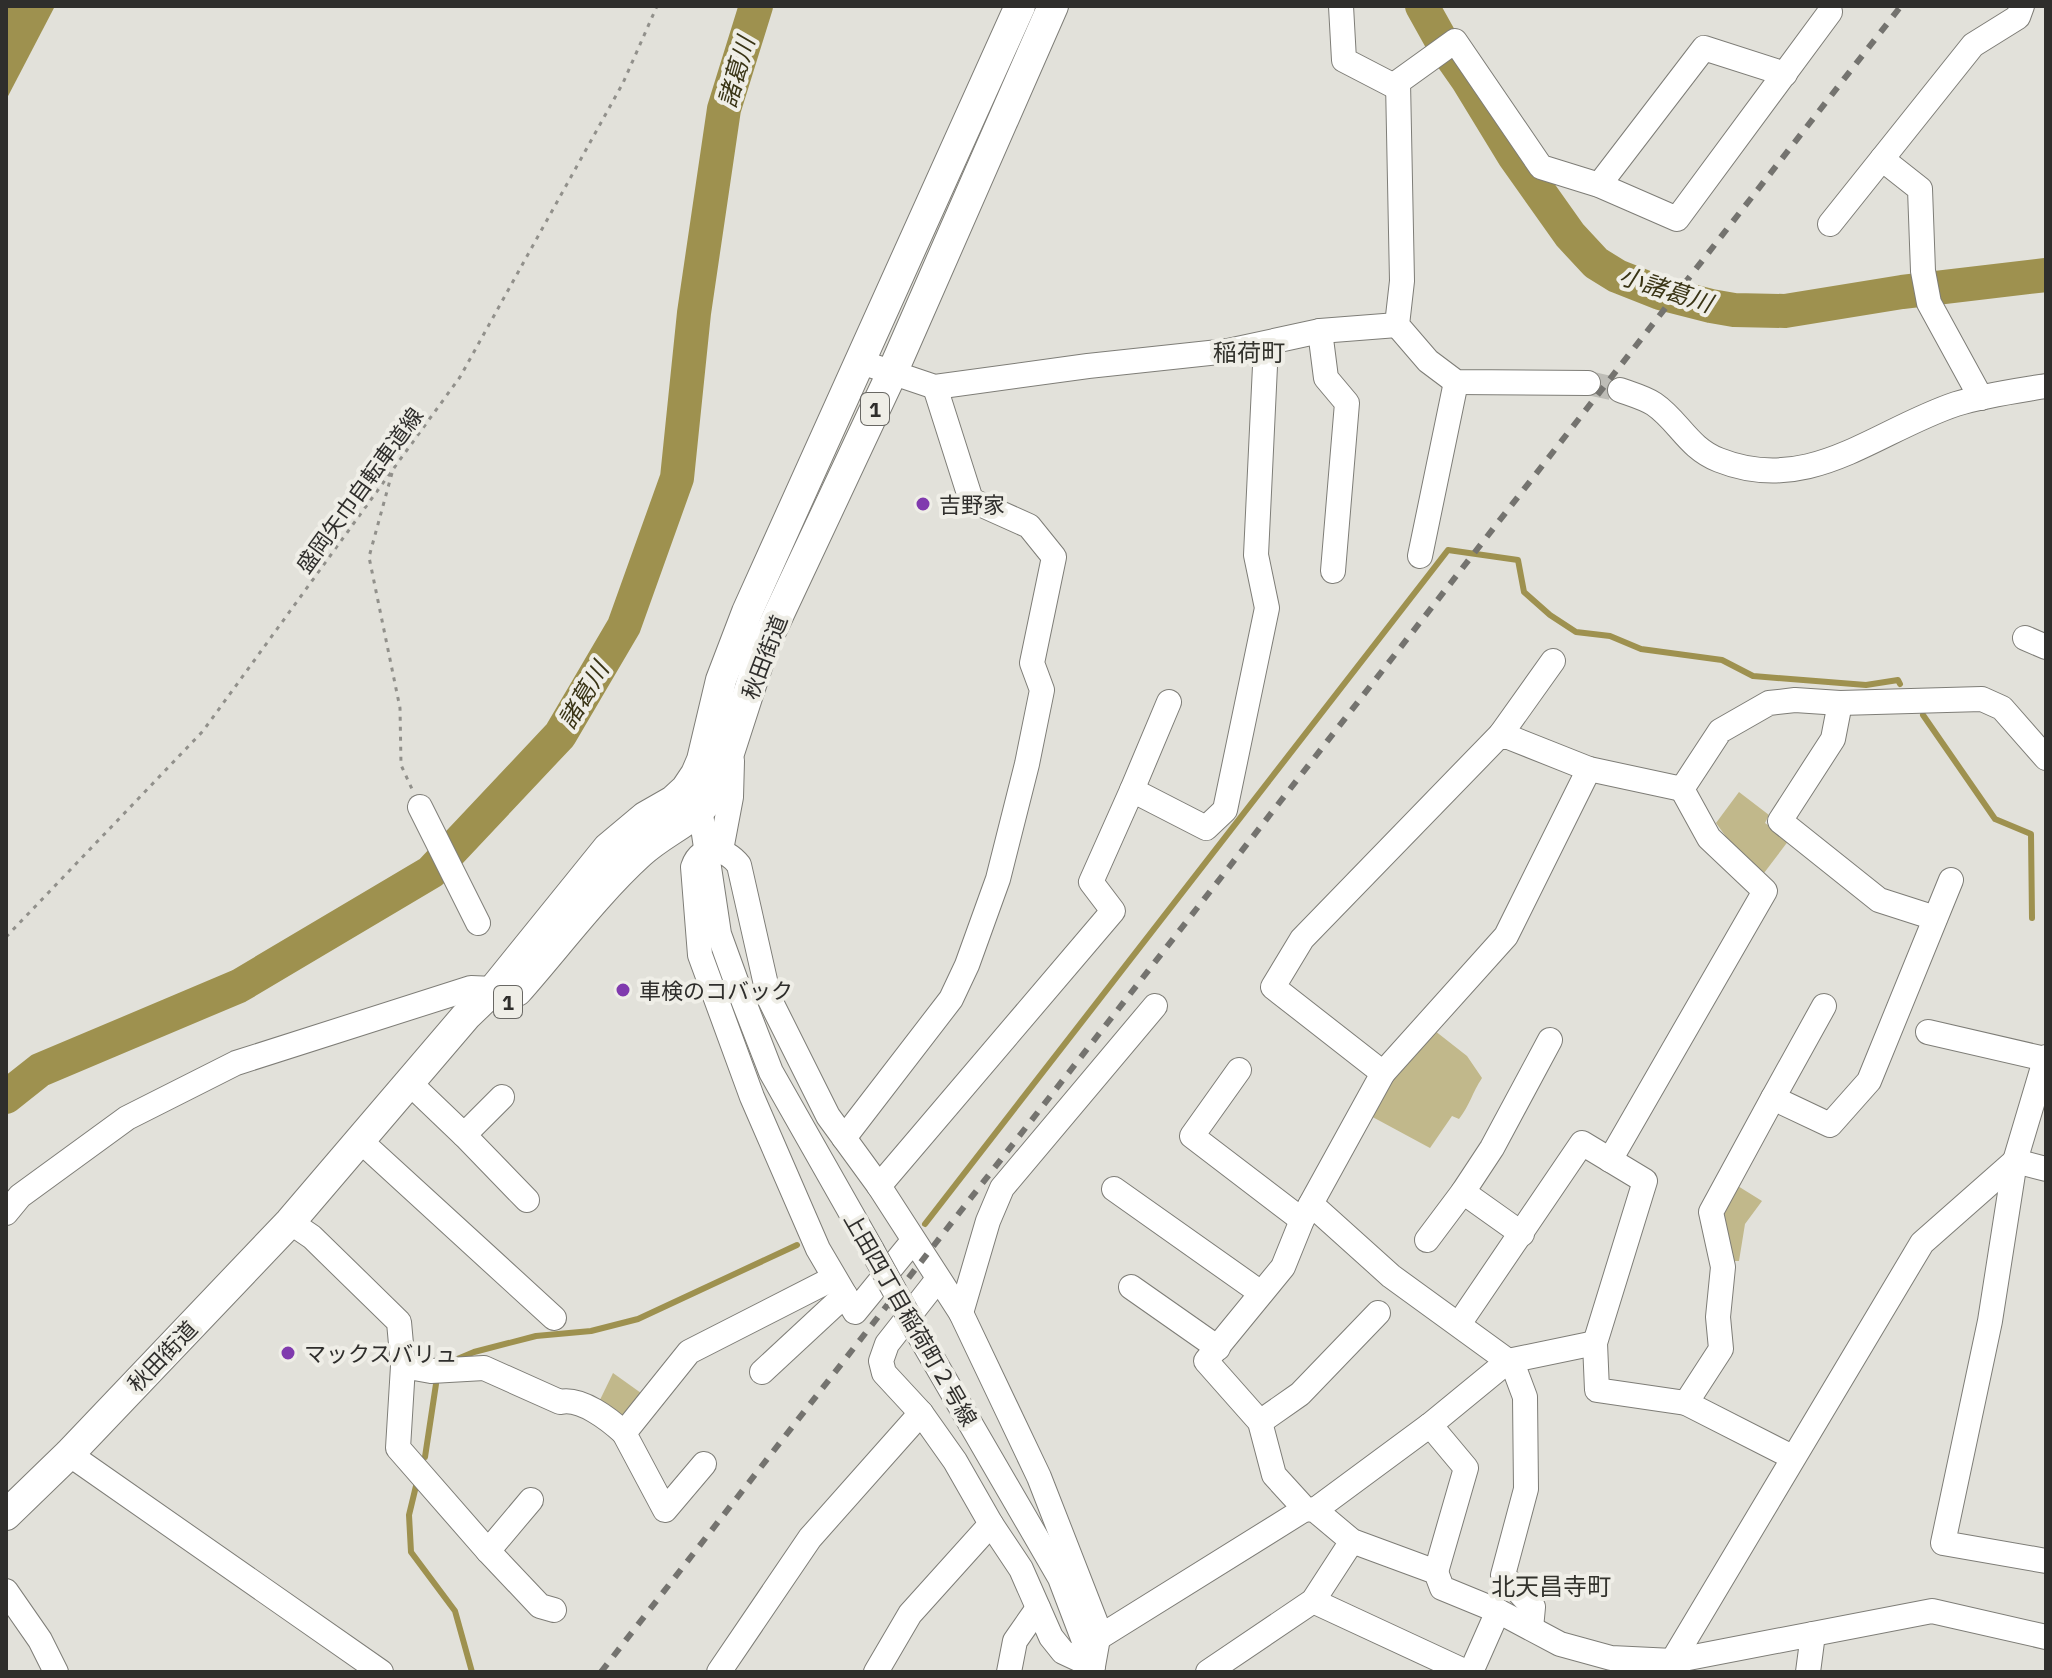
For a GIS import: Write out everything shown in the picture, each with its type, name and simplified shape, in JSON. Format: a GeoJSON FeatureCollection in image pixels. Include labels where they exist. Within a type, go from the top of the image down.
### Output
{"type":"FeatureCollection","features":[{"type":"Feature","properties":{"kind":"main road","name":"秋田街道"},"geometry":{"type":"LineString","coordinates":[[315,1194],[494,1017],[641,852],[686,789],[702,760],[713,707],[729,657],[1020,6]]}},
{"type":"Feature","properties":{"kind":"main road","name":"秋田街道"},"geometry":{"type":"LineString","coordinates":[[6,1515],[69,1454],[290,1222],[466,1016],[494,989],[608,848],[636,825],[700,812],[718,787],[763,648],[892,373],[1053,6]]}},
{"type":"Feature","properties":{"kind":"street"},"geometry":{"type":"LineString","coordinates":[[1341,6],[1344,60],[1398,88]]}},
{"type":"Feature","properties":{"kind":"street"},"geometry":{"type":"LineString","coordinates":[[1830,224],[1973,45],[2018,17],[2022,6]]}},
{"type":"Feature","properties":{"kind":"street"},"geometry":{"type":"LineString","coordinates":[[1588,383],[1456,382],[1428,361],[1397,325],[1402,281],[1398,82],[1455,41],[1541,167],[1599,185],[1677,219],[1830,12]]}},
{"type":"Feature","properties":{"kind":"street"},"geometry":{"type":"LineString","coordinates":[[1599,185],[1704,48],[1785,74]]}},
{"type":"Feature","properties":{"kind":"street"},"geometry":{"type":"LineString","coordinates":[[1882,159],[1920,189],[1923,271],[1929,303],[1981,398]]}},
{"type":"Feature","properties":{"kind":"street"},"geometry":{"type":"LineString","coordinates":[[861,362],[935,387],[1266,345],[1320,331],[1397,325]]}},
{"type":"Feature","properties":{"kind":"street"},"geometry":{"type":"LineString","coordinates":[[1320,331],[1326,378],[1347,403],[1333,571]]}},
{"type":"Feature","properties":{"kind":"street"},"geometry":{"type":"LineString","coordinates":[[1132,790],[1206,828],[1225,810],[1267,608],[1256,555],[1266,345]]}},
{"type":"Feature","properties":{"kind":"street"},"geometry":{"type":"LineString","coordinates":[[1420,556],[1456,382]]}},
{"type":"Feature","properties":{"kind":"street"},"geometry":{"type":"LineString","coordinates":[[1620,390],[1654,404],[1697,449],[1720,461],[1765,471],[1812,467],[1955,405],[2046,386]]}},
{"type":"Feature","properties":{"kind":"street"},"geometry":{"type":"LineString","coordinates":[[844,1138],[951,999],[967,965],[998,879],[1042,690],[1032,663],[1054,557],[1029,526],[971,500],[935,387]]}},
{"type":"Feature","properties":{"kind":"street"},"geometry":{"type":"LineString","coordinates":[[1383,1073],[1273,987],[1302,939],[1501,734],[1553,661]]}},
{"type":"Feature","properties":{"kind":"street"},"geometry":{"type":"LineString","coordinates":[[1682,789],[1720,731],[1769,703],[1795,700],[1840,703],[1982,699],[2002,708],[2046,758]]}},
{"type":"Feature","properties":{"kind":"street"},"geometry":{"type":"LineString","coordinates":[[879,1186],[1113,911],[1091,882],[1169,702]]}},
{"type":"Feature","properties":{"kind":"street"},"geometry":{"type":"LineString","coordinates":[[1840,703],[1833,739],[1780,821],[1879,900],[1935,918]]}},
{"type":"Feature","properties":{"kind":"street"},"geometry":{"type":"LineString","coordinates":[[1501,734],[1589,769],[1682,789],[1709,838],[1765,891],[1610,1160]]}},
{"type":"Feature","properties":{"kind":"street"},"geometry":{"type":"LineString","coordinates":[[732,742],[731,797],[713,850],[696,858],[693,867],[700,955],[752,1097],[818,1249],[855,1312],[913,1241]]}},
{"type":"Feature","properties":{"kind":"street"},"geometry":{"type":"LineString","coordinates":[[702,760],[698,794],[700,812],[715,831],[713,850]]}},
{"type":"Feature","properties":{"kind":"street"},"geometry":{"type":"LineString","coordinates":[[1436,1572],[1352,1541],[1310,1510],[1274,1475],[1260,1422],[1206,1361],[1283,1267],[1307,1212],[1383,1073],[1506,936],[1589,769]]}},
{"type":"Feature","properties":{"kind":"street"},"geometry":{"type":"LineString","coordinates":[[420,807],[478,923]]}},
{"type":"Feature","properties":{"kind":"street"},"geometry":{"type":"LineString","coordinates":[[664,821],[688,832],[713,850],[731,855],[739,865],[769,998],[822,1105],[961,1313],[1039,1477],[1091,1608],[1098,1638],[1094,1669],[1063,1652],[1051,1637],[1021,1569],[955,1461],[921,1413],[884,1373],[881,1361],[887,1344],[938,1279]]}},
{"type":"Feature","properties":{"kind":"street","name":"上田四丁目稲荷町２号線"},"geometry":{"type":"LineString","coordinates":[[713,850],[719,934],[771,1072],[1060,1578],[1094,1669]]}},
{"type":"Feature","properties":{"kind":"street"},"geometry":{"type":"LineString","coordinates":[[1773,1098],[1830,1125],[1869,1081],[1951,880]]}},
{"type":"Feature","properties":{"kind":"street"},"geometry":{"type":"LineString","coordinates":[[6,1213],[20,1196],[127,1118],[236,1063],[471,988],[494,989]]}},
{"type":"Feature","properties":{"kind":"street"},"geometry":{"type":"LineString","coordinates":[[961,1313],[988,1221],[1002,1188],[1155,1006]]}},
{"type":"Feature","properties":{"kind":"street"},"geometry":{"type":"LineString","coordinates":[[1686,1403],[1721,1349],[1718,1317],[1723,1267],[1711,1212],[1824,1006]]}},
{"type":"Feature","properties":{"kind":"street"},"geometry":{"type":"LineString","coordinates":[[1928,1032],[2046,1058],[2015,1161],[1990,1321],[1943,1543],[2046,1561]]}},
{"type":"Feature","properties":{"kind":"street"},"geometry":{"type":"LineString","coordinates":[[1427,1240],[1492,1148],[1550,1040]]}},
{"type":"Feature","properties":{"kind":"street"},"geometry":{"type":"LineString","coordinates":[[1239,1070],[1192,1136],[1307,1212],[1508,1361],[1516,1373],[1525,1397],[1526,1489],[1503,1575],[1533,1607],[1531,1628]]}},
{"type":"Feature","properties":{"kind":"street"},"geometry":{"type":"LineString","coordinates":[[418,1091],[527,1200]]}},
{"type":"Feature","properties":{"kind":"street"},"geometry":{"type":"LineString","coordinates":[[464,1135],[502,1097]]}},
{"type":"Feature","properties":{"kind":"street"},"geometry":{"type":"LineString","coordinates":[[1459,1324],[1582,1143],[1645,1181],[1595,1343],[1597,1390],[1686,1403],[1792,1457]]}},
{"type":"Feature","properties":{"kind":"street"},"geometry":{"type":"LineString","coordinates":[[366,1146],[554,1318]]}},
{"type":"Feature","properties":{"kind":"street"},"geometry":{"type":"LineString","coordinates":[[2015,1161],[2046,1169]]}},
{"type":"Feature","properties":{"kind":"street"},"geometry":{"type":"LineString","coordinates":[[1670,1667],[1792,1457],[1922,1243],[2015,1161]]}},
{"type":"Feature","properties":{"kind":"street"},"geometry":{"type":"LineString","coordinates":[[1114,1189],[1261,1293]]}},
{"type":"Feature","properties":{"kind":"street"},"geometry":{"type":"LineString","coordinates":[[1463,1192],[1522,1234]]}},
{"type":"Feature","properties":{"kind":"street"},"geometry":{"type":"LineString","coordinates":[[290,1222],[312,1237],[399,1322],[403,1366],[398,1448],[540,1606],[554,1610]]}},
{"type":"Feature","properties":{"kind":"street"},"geometry":{"type":"LineString","coordinates":[[762,1372],[840,1286]]}},
{"type":"Feature","properties":{"kind":"street"},"geometry":{"type":"LineString","coordinates":[[624,1433],[689,1352],[840,1286]]}},
{"type":"Feature","properties":{"kind":"street"},"geometry":{"type":"LineString","coordinates":[[1131,1287],[1218,1348]]}},
{"type":"Feature","properties":{"kind":"street"},"geometry":{"type":"LineString","coordinates":[[1260,1422],[1300,1394],[1378,1313]]}},
{"type":"Feature","properties":{"kind":"street"},"geometry":{"type":"LineString","coordinates":[[1098,1638],[1310,1510],[1430,1425],[1508,1361],[1595,1343]]}},
{"type":"Feature","properties":{"kind":"street"},"geometry":{"type":"LineString","coordinates":[[403,1366],[431,1371],[484,1368],[560,1402],[569,1400],[581,1405],[612,1422],[624,1433],[665,1510],[704,1464]]}},
{"type":"Feature","properties":{"kind":"street"},"geometry":{"type":"LineString","coordinates":[[719,1672],[810,1538],[921,1413]]}},
{"type":"Feature","properties":{"kind":"street"},"geometry":{"type":"LineString","coordinates":[[1430,1425],[1466,1468],[1436,1572],[1442,1588],[1498,1611],[1560,1644],[1611,1658],[1670,1667],[1932,1611],[2046,1637]]}},
{"type":"Feature","properties":{"kind":"street"},"geometry":{"type":"LineString","coordinates":[[69,1454],[381,1672]]}},
{"type":"Feature","properties":{"kind":"street"},"geometry":{"type":"LineString","coordinates":[[488,1551],[531,1500]]}},
{"type":"Feature","properties":{"kind":"street"},"geometry":{"type":"LineString","coordinates":[[876,1672],[910,1614],[991,1524]]}},
{"type":"Feature","properties":{"kind":"street"},"geometry":{"type":"LineString","coordinates":[[1208,1672],[1313,1601],[1352,1541]]}},
{"type":"Feature","properties":{"kind":"street"},"geometry":{"type":"LineString","coordinates":[[6,1591],[40,1640],[56,1672]]}},
{"type":"Feature","properties":{"kind":"street"},"geometry":{"type":"LineString","coordinates":[[1313,1601],[1468,1672],[1498,1611]]}},
{"type":"Feature","properties":{"kind":"street"},"geometry":{"type":"LineString","coordinates":[[1009,1672],[1015,1641],[1038,1608]]}},
{"type":"Feature","properties":{"kind":"street"},"geometry":{"type":"LineString","coordinates":[[1808,1672],[1813,1634]]}},
{"type":"Feature","properties":{"kind":"path","name":"盛岡矢巾自転車道線"},"geometry":{"type":"LineString","coordinates":[[6,937],[203,731],[460,377],[623,83],[657,6]]}},
{"type":"Feature","properties":{"kind":"path"},"geometry":{"type":"LineString","coordinates":[[393,469],[369,557],[400,708],[401,765],[420,807]]}},
{"type":"Feature","properties":{"kind":"shaded area"},"geometry":{"type":"Polygon","coordinates":[[[6,6],[55,6],[6,100],[6,6]]]}},
{"type":"Feature","properties":{"kind":"shaded area"},"geometry":{"type":"Polygon","coordinates":[[[1739,792],[1769,815],[1765,823],[1789,840],[1764,873],[1732,845],[1716,823],[1739,792]]]}},
{"type":"Feature","properties":{"kind":"shaded area"},"geometry":{"type":"Polygon","coordinates":[[[1430,1027],[1467,1056],[1482,1078],[1459,1119],[1452,1116],[1430,1148],[1367,1114],[1430,1027]]]}},
{"type":"Feature","properties":{"kind":"shaded area"},"geometry":{"type":"Polygon","coordinates":[[[1733,1183],[1762,1201],[1745,1224],[1739,1261],[1733,1261],[1721,1205],[1733,1183]]]}},
{"type":"Feature","properties":{"kind":"shaded area"},"geometry":{"type":"Polygon","coordinates":[[[613,1373],[641,1393],[626,1414],[621,1416],[598,1404],[613,1373]]]}},
{"type":"Feature","properties":{"kind":"waterway","name":"諸葛川"},"geometry":{"type":"LineString","coordinates":[[6,1097],[40,1070],[239,986],[431,872],[560,735],[624,626],[677,478],[694,313],[724,109],[756,6]]}},
{"type":"Feature","properties":{"kind":"waterway","name":"小諸葛川"},"geometry":{"type":"LineString","coordinates":[[1422,6],[1514,156],[1570,235],[1596,263],[1617,276],[1660,293],[1711,306],[1734,310],[1785,311],[1902,292],[2046,275]]}},
{"type":"Feature","properties":{"kind":"waterway"},"geometry":{"type":"LineString","coordinates":[[925,1224],[1448,550],[1518,560],[1524,592],[1576,632],[1610,636],[1641,649],[1722,660],[1753,676],[1866,685],[1898,680],[1900,684]]}},
{"type":"Feature","properties":{"kind":"waterway"},"geometry":{"type":"LineString","coordinates":[[1923,715],[1995,819],[2031,834],[2032,918]]}},
{"type":"Feature","properties":{"kind":"waterway"},"geometry":{"type":"LineString","coordinates":[[455,1360],[536,1336],[591,1331],[638,1319],[797,1245]]}},
{"type":"Feature","properties":{"kind":"waterway"},"geometry":{"type":"LineString","coordinates":[[425,1457],[436,1384]]}},
{"type":"Feature","properties":{"kind":"waterway"},"geometry":{"type":"LineString","coordinates":[[416,1486],[409,1515],[411,1552],[455,1611],[472,1672]]}},
{"type":"Feature","properties":{"kind":"tunnel"},"geometry":{"type":"LineString","coordinates":[[1588,383],[1620,390]]}},
{"type":"Feature","properties":{"kind":"railway"},"geometry":{"type":"LineString","coordinates":[[601,1672],[1901,6]]}},
{"type":"Feature","properties":{"kind":"place","name":"吉野家"},"geometry":{"type":"Point","coordinates":[923,504]}},
{"type":"Feature","properties":{"kind":"place","name":"車検のコバック"},"geometry":{"type":"Point","coordinates":[623,990]}},
{"type":"Feature","properties":{"kind":"place","name":"マックスバリュ"},"geometry":{"type":"Point","coordinates":[288,1353]}},
{"type":"Feature","properties":{"kind":"district","name":"稲荷町"},"geometry":{"type":"Point","coordinates":[1249,352]}},
{"type":"Feature","properties":{"kind":"district","name":"北天昌寺町"},"geometry":{"type":"Point","coordinates":[1551,1586]}}]}
